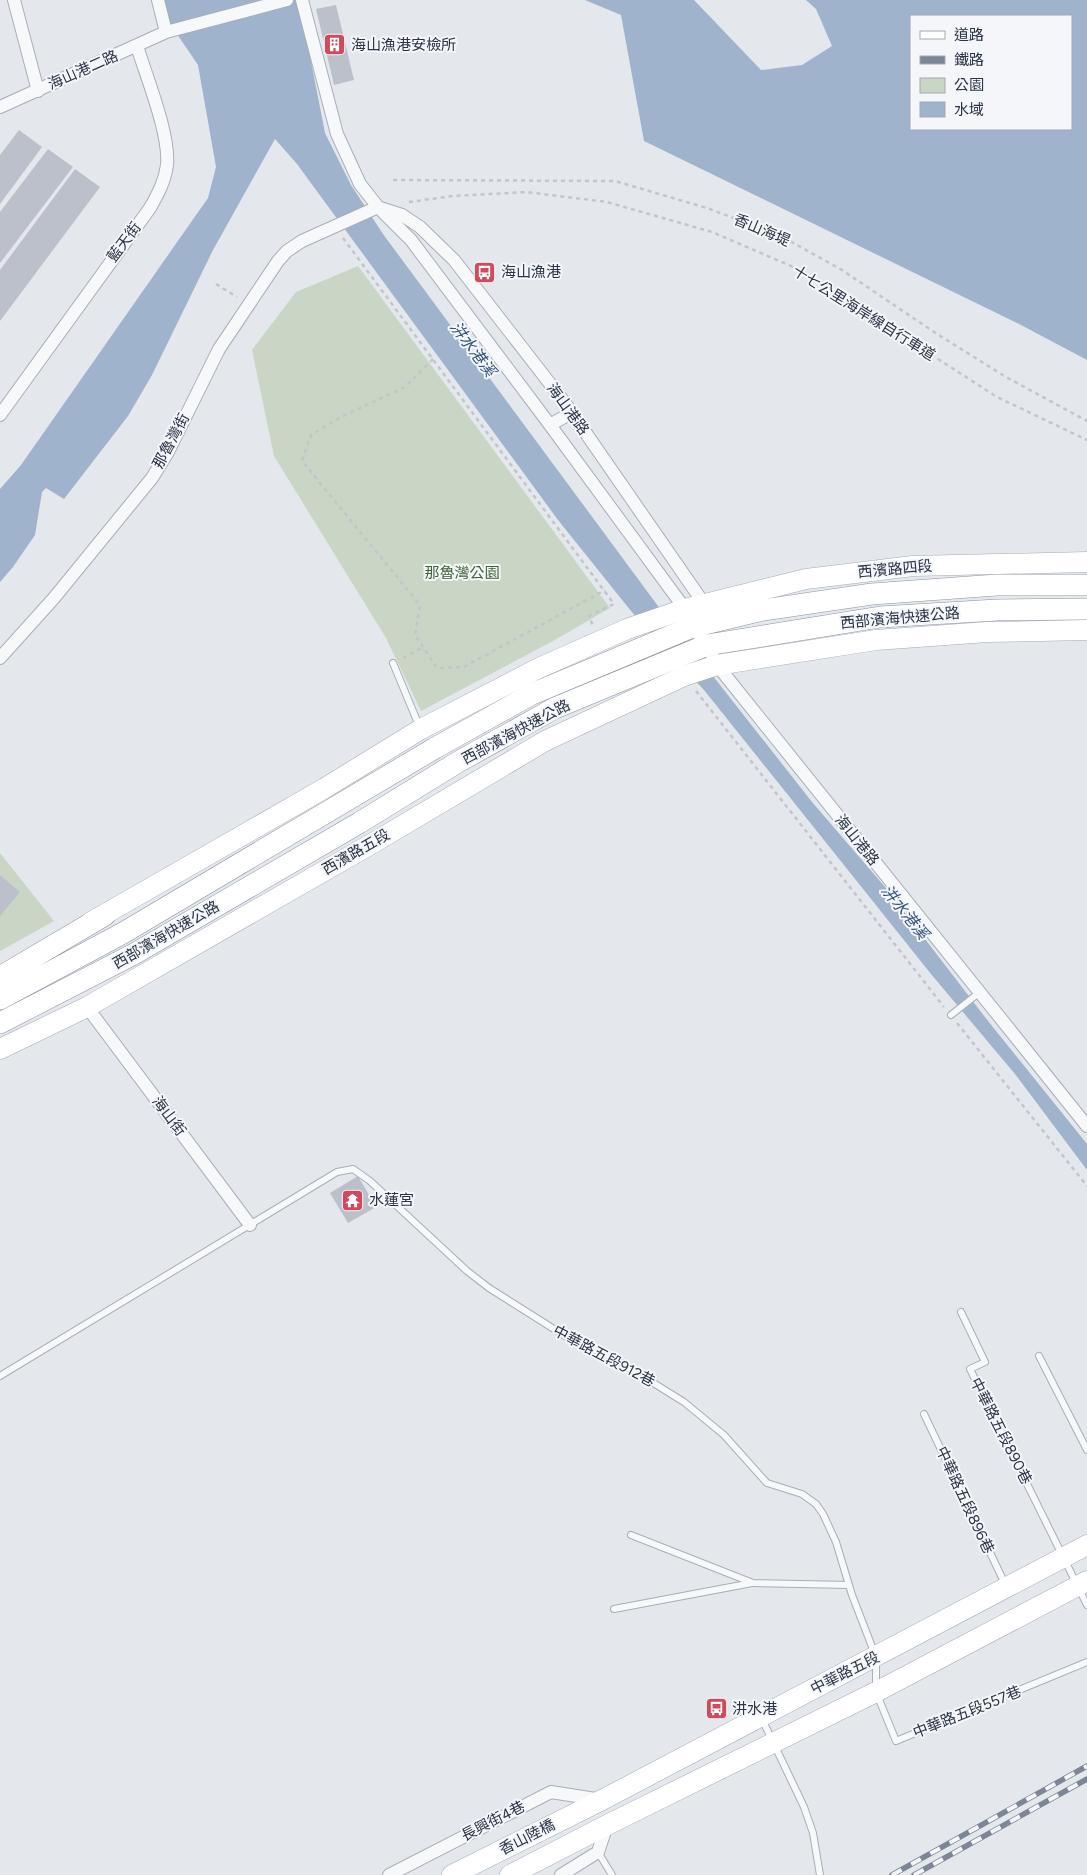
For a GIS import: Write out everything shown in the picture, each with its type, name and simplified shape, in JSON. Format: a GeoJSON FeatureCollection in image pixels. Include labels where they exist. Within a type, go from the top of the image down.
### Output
{"type":"FeatureCollection","features":[{"type":"Feature","properties":{"kind":"highway","name":"西部濱海快速公路"},"geometry":{"type":"LineString","coordinates":[[0,999],[123,933],[435,748],[532,694],[699,616],[763,610],[872,594],[997,585],[1087,585]]}},
{"type":"Feature","properties":{"kind":"highway","name":"西部濱海快速公路"},"geometry":{"type":"LineString","coordinates":[[0,1023],[134,954],[359,823],[458,762],[555,708],[707,645],[880,617],[997,610],[1087,609]]}},
{"type":"Feature","properties":{"kind":"highway"},"geometry":{"type":"LineString","coordinates":[[0,978],[105,915]]}},
{"type":"Feature","properties":{"kind":"main road","name":"西濱路四段"},"geometry":{"type":"LineString","coordinates":[[699,616],[737,595],[806,579],[913,566],[1087,562]]}},
{"type":"Feature","properties":{"kind":"main road"},"geometry":{"type":"LineString","coordinates":[[0,968],[105,915],[325,788],[420,729],[539,668],[627,629],[699,616]]}},
{"type":"Feature","properties":{"kind":"main road"},"geometry":{"type":"LineString","coordinates":[[717,665],[876,640],[987,632],[1087,630]]}},
{"type":"Feature","properties":{"kind":"main road","name":"西濱路五段"},"geometry":{"type":"LineString","coordinates":[[0,1050],[87,1007],[373,843],[545,740],[684,676],[717,665]]}},
{"type":"Feature","properties":{"kind":"main road","name":"中華路五段"},"geometry":{"type":"LineString","coordinates":[[602,1800],[1087,1545]]}},
{"type":"Feature","properties":{"kind":"main road","name":"中華路五段"},"geometry":{"type":"LineString","coordinates":[[606,1825],[876,1692],[1082,1583]]}},
{"type":"Feature","properties":{"kind":"main road","name":"香山陸橋"},"geometry":{"type":"LineString","coordinates":[[452,1875],[602,1800]]}},
{"type":"Feature","properties":{"kind":"main road","name":"香山陸橋"},"geometry":{"type":"LineString","coordinates":[[510,1875],[606,1825]]}},
{"type":"Feature","properties":{"kind":"street"},"geometry":{"type":"LineString","coordinates":[[14,0],[38,91]]}},
{"type":"Feature","properties":{"kind":"street"},"geometry":{"type":"LineString","coordinates":[[158,0],[166,32]]}},
{"type":"Feature","properties":{"kind":"street","name":"海山港二路"},"geometry":{"type":"LineString","coordinates":[[0,106],[38,91],[166,32],[287,0]]}},
{"type":"Feature","properties":{"kind":"street","name":"海山港路"},"geometry":{"type":"LineString","coordinates":[[302,0],[337,134],[360,184],[378,207],[411,240],[550,425],[699,616]]}},
{"type":"Feature","properties":{"kind":"street","name":"藍天街"},"geometry":{"type":"LineString","coordinates":[[0,414],[150,208],[163,186],[167,164],[162,128],[137,46]]}},
{"type":"Feature","properties":{"kind":"street","name":"海山港路"},"geometry":{"type":"LineString","coordinates":[[378,207],[402,215],[420,227],[454,260],[571,413],[699,616],[707,645],[717,665],[1087,1126]]}},
{"type":"Feature","properties":{"kind":"street","name":"那魯灣街"},"geometry":{"type":"LineString","coordinates":[[0,658],[54,598],[152,478],[168,452],[219,349],[248,304],[287,250],[302,241],[335,228],[378,207]]}},
{"type":"Feature","properties":{"kind":"street"},"geometry":{"type":"LineString","coordinates":[[550,425],[571,413]]}},
{"type":"Feature","properties":{"kind":"street"},"geometry":{"type":"LineString","coordinates":[[699,616],[707,645]]}},
{"type":"Feature","properties":{"kind":"street","name":"海山街"},"geometry":{"type":"LineString","coordinates":[[87,1007],[250,1225]]}},
{"type":"Feature","properties":{"kind":"street","name":"長興街4巷"},"geometry":{"type":"LineString","coordinates":[[389,1875],[551,1792],[602,1800]]}},
{"type":"Feature","properties":{"kind":"street"},"geometry":{"type":"LineString","coordinates":[[561,1875],[598,1852],[606,1825]]}},
{"type":"Feature","properties":{"kind":"lane"},"geometry":{"type":"LineString","coordinates":[[393,663],[420,729]]}},
{"type":"Feature","properties":{"kind":"lane"},"geometry":{"type":"LineString","coordinates":[[951,1015],[980,992]]}},
{"type":"Feature","properties":{"kind":"lane","name":"中華路五段912巷"},"geometry":{"type":"LineString","coordinates":[[0,1376],[337,1172],[353,1169],[467,1271],[489,1288],[565,1336],[614,1358],[684,1402],[724,1435],[767,1483],[802,1494],[816,1504],[832,1530],[849,1585],[876,1657],[876,1692]]}},
{"type":"Feature","properties":{"kind":"lane","name":"中華路五段890巷"},"geometry":{"type":"LineString","coordinates":[[961,1312],[985,1362],[970,1368],[1064,1557]]}},
{"type":"Feature","properties":{"kind":"lane"},"geometry":{"type":"LineString","coordinates":[[1039,1356],[1087,1450]]}},
{"type":"Feature","properties":{"kind":"lane","name":"中華路五段896巷"},"geometry":{"type":"LineString","coordinates":[[924,1414],[1007,1587]]}},
{"type":"Feature","properties":{"kind":"lane"},"geometry":{"type":"LineString","coordinates":[[631,1535],[754,1583]]}},
{"type":"Feature","properties":{"kind":"lane"},"geometry":{"type":"LineString","coordinates":[[1064,1557],[1082,1583],[1087,1605]]}},
{"type":"Feature","properties":{"kind":"lane"},"geometry":{"type":"LineString","coordinates":[[614,1609],[754,1583],[849,1585]]}},
{"type":"Feature","properties":{"kind":"lane","name":"中華路五段557巷"},"geometry":{"type":"LineString","coordinates":[[876,1692],[896,1741],[1087,1662]]}},
{"type":"Feature","properties":{"kind":"lane"},"geometry":{"type":"LineString","coordinates":[[761,1715],[800,1798],[813,1833],[820,1875]]}},
{"type":"Feature","properties":{"kind":"lane"},"geometry":{"type":"LineString","coordinates":[[598,1852],[612,1875]]}},
{"type":"Feature","properties":{"kind":"path","name":"香山海堤"},"geometry":{"type":"LineString","coordinates":[[393,180],[615,181],[707,208],[781,236],[842,270],[1006,377],[1087,421]]}},
{"type":"Feature","properties":{"kind":"path","name":"十七公里海岸線自行車道"},"geometry":{"type":"LineString","coordinates":[[408,202],[453,196],[527,192],[607,202],[712,232],[798,270],[997,398],[1087,440]]}},
{"type":"Feature","properties":{"kind":"path"},"geometry":{"type":"LineString","coordinates":[[335,228],[605,590],[614,604],[589,616],[595,629]]}},
{"type":"Feature","properties":{"kind":"path"},"geometry":{"type":"LineString","coordinates":[[216,284],[248,304]]}},
{"type":"Feature","properties":{"kind":"path"},"geometry":{"type":"LineString","coordinates":[[433,359],[404,387],[341,417],[312,434],[302,461],[420,605],[415,635],[437,668],[464,668],[605,590]]}},
{"type":"Feature","properties":{"kind":"path"},"geometry":{"type":"LineString","coordinates":[[393,663],[423,648]]}},
{"type":"Feature","properties":{"kind":"path"},"geometry":{"type":"LineString","coordinates":[[684,676],[1087,1186]]}},
{"type":"Feature","properties":{"kind":"green space","name":"那魯灣公園"},"geometry":{"type":"Polygon","coordinates":[[[358,266],[610,608],[553,641],[421,711],[386,638],[274,456],[252,350],[296,292],[358,266]]]}},
{"type":"Feature","properties":{"kind":"green space"},"geometry":{"type":"Polygon","coordinates":[[[0,853],[54,921],[0,951],[0,853]]]}},
{"type":"Feature","properties":{"kind":"water"},"geometry":{"type":"Polygon","coordinates":[[[158,0],[299,0],[325,133],[351,185],[383,234],[658,606],[812,802],[885,887],[988,1021],[1087,1144],[1087,1170],[1015,1074],[931,974],[704,690],[631,611],[558,520],[297,164],[275,139],[213,250],[152,375],[128,416],[64,499],[46,488],[42,492],[35,535],[0,582],[0,489],[21,465],[208,198],[216,167],[198,65],[160,9],[158,0]]]}},
{"type":"Feature","properties":{"kind":"water"},"geometry":{"type":"Polygon","coordinates":[[[585,0],[694,0],[761,70],[802,65],[832,46],[816,9],[806,0],[1087,0],[1087,360],[1021,325],[644,141],[621,15],[585,0]]]}},
{"type":"Feature","properties":{"kind":"building","name":"海山漁港安檢所"},"geometry":{"type":"Polygon","coordinates":[[[336,5],[354,80],[334,85],[316,9],[336,5]]]}},
{"type":"Feature","properties":{"kind":"building"},"geometry":{"type":"Polygon","coordinates":[[[19,130],[42,147],[0,204],[0,155],[19,130]]]}},
{"type":"Feature","properties":{"kind":"building"},"geometry":{"type":"Polygon","coordinates":[[[48,149],[73,167],[0,263],[0,212],[48,149]]]}},
{"type":"Feature","properties":{"kind":"building"},"geometry":{"type":"Polygon","coordinates":[[[75,169],[100,187],[0,321],[0,270],[75,169]]]}},
{"type":"Feature","properties":{"kind":"building"},"geometry":{"type":"Polygon","coordinates":[[[0,875],[20,892],[0,916],[0,875]]]}},
{"type":"Feature","properties":{"kind":"building","name":"水蓮宮"},"geometry":{"type":"Polygon","coordinates":[[[358,1176],[376,1207],[348,1223],[330,1193],[358,1176]]]}},
{"type":"Feature","properties":{"kind":"railway"},"geometry":{"type":"LineString","coordinates":[[892,1875],[1087,1766]]}},
{"type":"Feature","properties":{"kind":"railway"},"geometry":{"type":"LineString","coordinates":[[914,1875],[1087,1779]]}},
{"type":"Feature","properties":{"kind":"place","name":"海山漁港安檢所"},"geometry":{"type":"Point","coordinates":[335,45]}},
{"type":"Feature","properties":{"kind":"place","name":"海山漁港"},"geometry":{"type":"Point","coordinates":[485,272]}},
{"type":"Feature","properties":{"kind":"place","name":"水蓮宮"},"geometry":{"type":"Point","coordinates":[353,1200]}},
{"type":"Feature","properties":{"kind":"place","name":"汫水港"},"geometry":{"type":"Point","coordinates":[716,1709]}},
{"type":"Feature","properties":{"kind":"water label","name":"汫水港溪"},"geometry":{"type":"Point","coordinates":[473,349]}},
{"type":"Feature","properties":{"kind":"water label","name":"汫水港溪"},"geometry":{"type":"Point","coordinates":[905,912]}}]}
